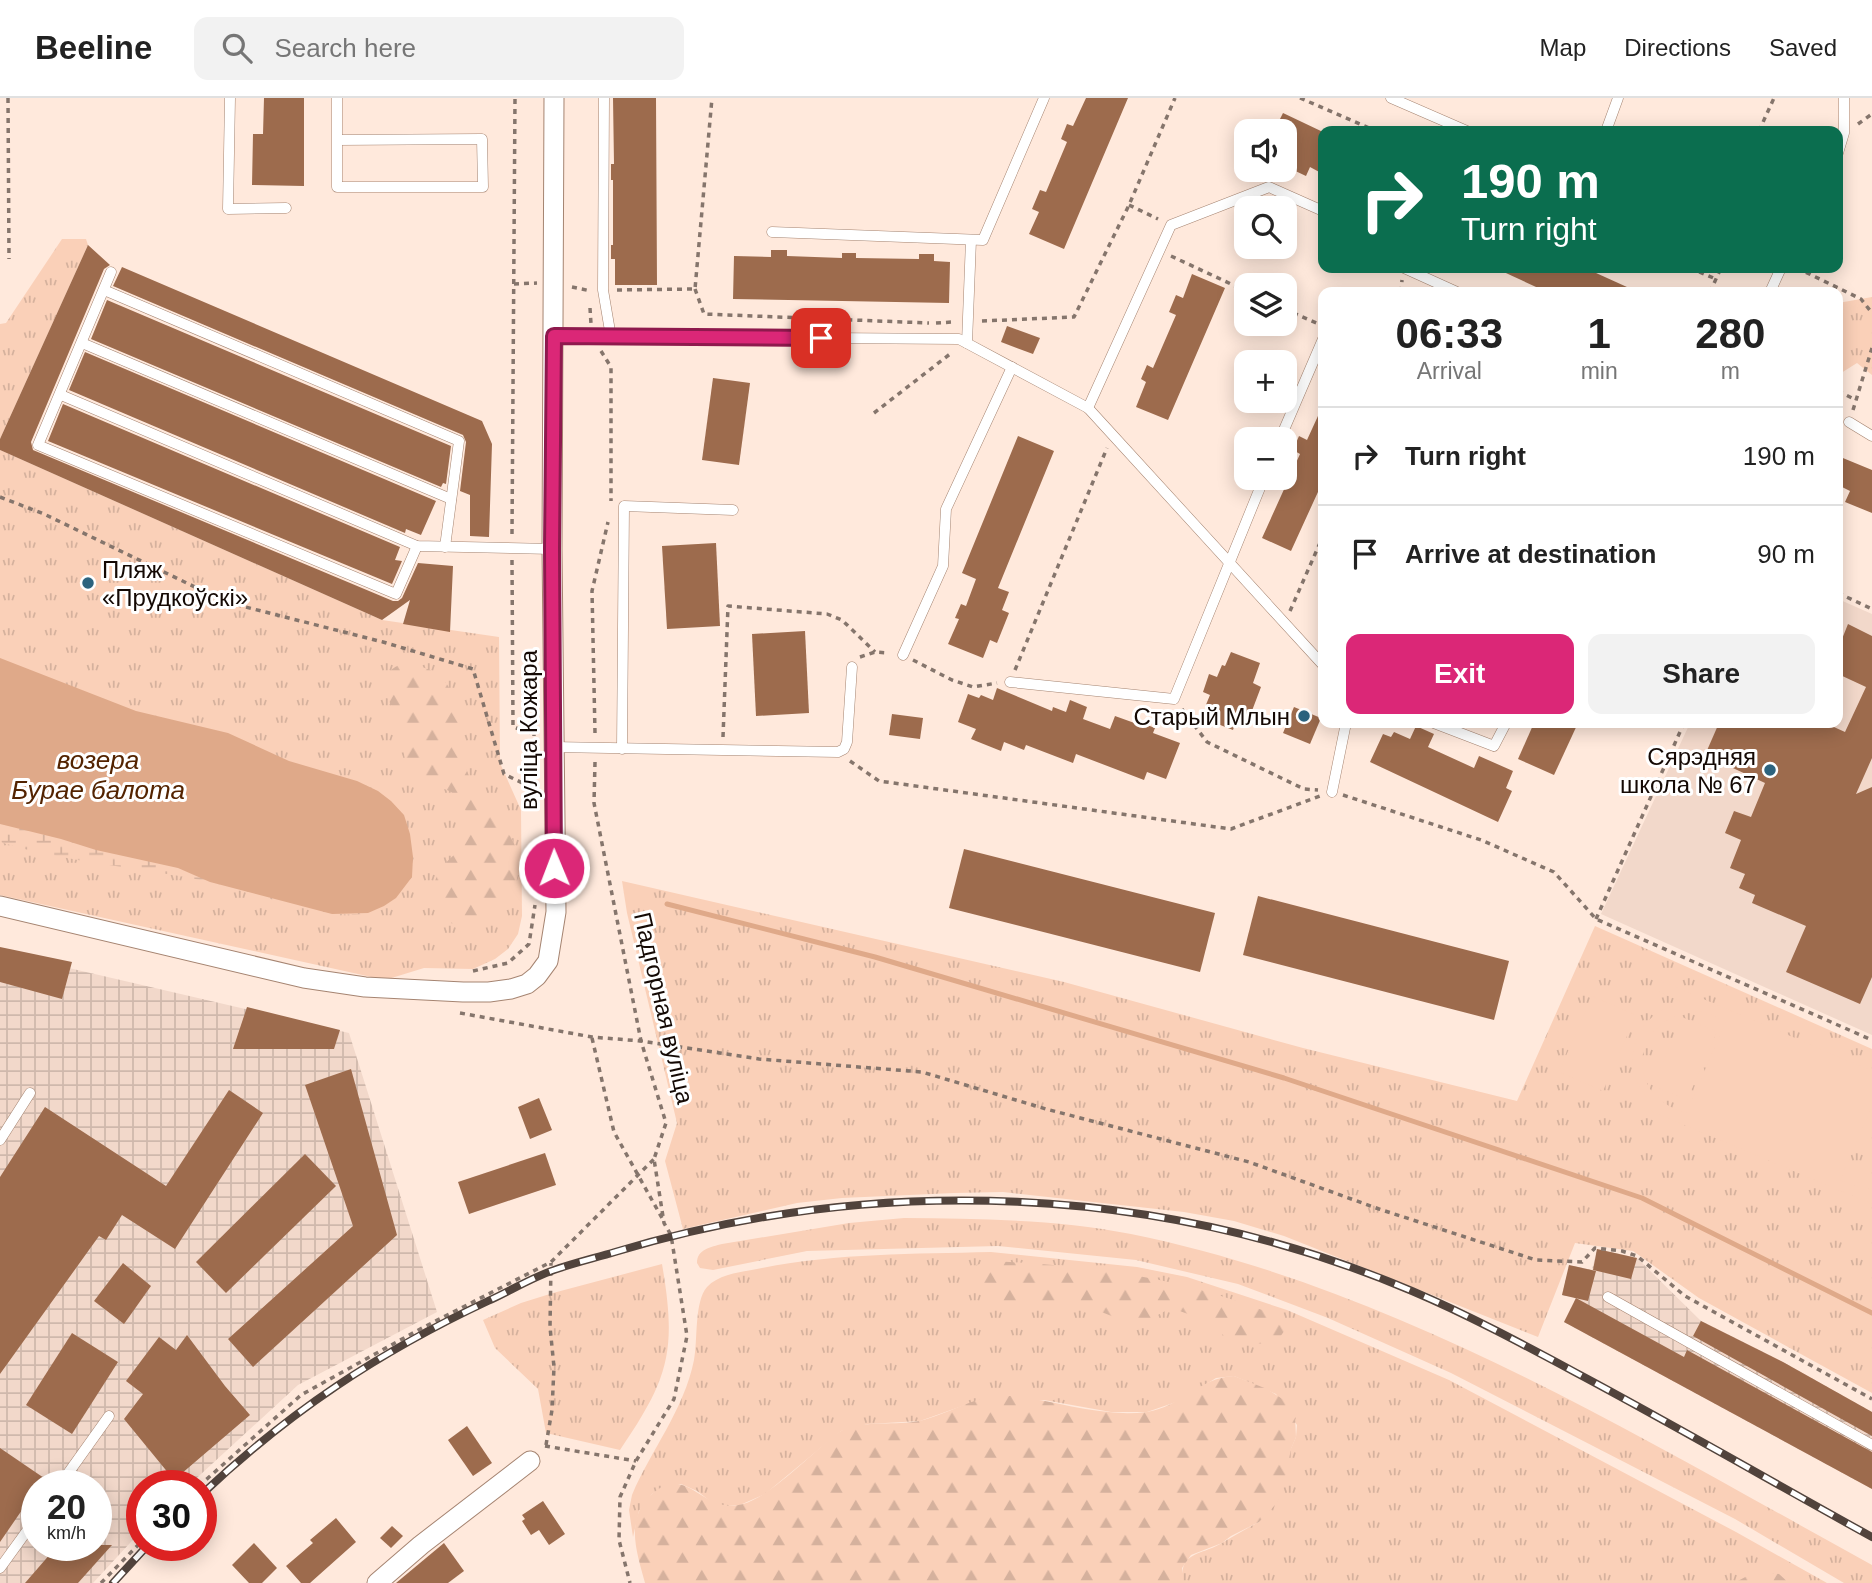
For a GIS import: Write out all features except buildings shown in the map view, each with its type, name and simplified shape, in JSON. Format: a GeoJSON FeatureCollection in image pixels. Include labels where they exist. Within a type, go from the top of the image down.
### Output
{"type":"FeatureCollection","features":[{"type":"Feature","properties":{"kind":"street","name":"вуліца Кожара"},"geometry":{"type":"LineString","coordinates":[[0,906],[316,980],[365,987],[489,992],[527,984],[544,970],[551,953],[556,912],[544,790],[552,549],[554,98]]}},
{"type":"Feature","properties":{"kind":"street"},"geometry":{"type":"LineString","coordinates":[[377,1583],[421,1545],[530,1461]]}},
{"type":"Feature","properties":{"kind":"lane"},"geometry":{"type":"LineString","coordinates":[[230,98],[228,209],[286,208]]}},
{"type":"Feature","properties":{"kind":"lane"},"geometry":{"type":"LineString","coordinates":[[337,98],[337,140],[337,187],[482,187],[482,139],[337,140]]}},
{"type":"Feature","properties":{"kind":"lane"},"geometry":{"type":"LineString","coordinates":[[604,98],[603,290],[611,337]]}},
{"type":"Feature","properties":{"kind":"lane"},"geometry":{"type":"LineString","coordinates":[[772,232],[983,240],[1044,98]]}},
{"type":"Feature","properties":{"kind":"lane"},"geometry":{"type":"LineString","coordinates":[[1391,98],[1455,126]]}},
{"type":"Feature","properties":{"kind":"lane"},"geometry":{"type":"LineString","coordinates":[[1608,126],[1618,98]]}},
{"type":"Feature","properties":{"kind":"lane"},"geometry":{"type":"LineString","coordinates":[[1843,136],[1844,98]]}},
{"type":"Feature","properties":{"kind":"lane"},"geometry":{"type":"LineString","coordinates":[[1088,408],[1171,225],[1269,187],[1318,209]]}},
{"type":"Feature","properties":{"kind":"lane"},"geometry":{"type":"LineString","coordinates":[[967,343],[971,240]]}},
{"type":"Feature","properties":{"kind":"lane"},"geometry":{"type":"LineString","coordinates":[[111,272],[38,445],[396,594],[417,546]]}},
{"type":"Feature","properties":{"kind":"lane"},"geometry":{"type":"LineString","coordinates":[[1415,273],[1446,287]]}},
{"type":"Feature","properties":{"kind":"lane"},"geometry":{"type":"LineString","coordinates":[[104,290],[458,440],[445,547]]}},
{"type":"Feature","properties":{"kind":"lane"},"geometry":{"type":"LineString","coordinates":[[554,336],[958,339],[1088,408],[1318,659]]}},
{"type":"Feature","properties":{"kind":"lane"},"geometry":{"type":"LineString","coordinates":[[82,344],[451,499]]}},
{"type":"Feature","properties":{"kind":"lane"},"geometry":{"type":"LineString","coordinates":[[1285,427],[1318,350]]}},
{"type":"Feature","properties":{"kind":"lane"},"geometry":{"type":"LineString","coordinates":[[904,655],[943,566],[946,509],[1012,367]]}},
{"type":"Feature","properties":{"kind":"lane"},"geometry":{"type":"LineString","coordinates":[[61,395],[417,546],[552,549]]}},
{"type":"Feature","properties":{"kind":"lane"},"geometry":{"type":"LineString","coordinates":[[1849,422],[1872,436]]}},
{"type":"Feature","properties":{"kind":"lane"},"geometry":{"type":"LineString","coordinates":[[1010,681],[1174,699],[1259,490]]}},
{"type":"Feature","properties":{"kind":"lane"},"geometry":{"type":"LineString","coordinates":[[622,749],[624,506],[733,510]]}},
{"type":"Feature","properties":{"kind":"lane"},"geometry":{"type":"LineString","coordinates":[[544,747],[838,752],[844,749],[847,742],[852,667]]}},
{"type":"Feature","properties":{"kind":"lane"},"geometry":{"type":"LineString","coordinates":[[1332,792],[1345,728]]}},
{"type":"Feature","properties":{"kind":"lane"},"geometry":{"type":"LineString","coordinates":[[1447,728],[1494,746],[1503,728]]}},
{"type":"Feature","properties":{"kind":"lane"},"geometry":{"type":"LineString","coordinates":[[0,1140],[30,1093]]}},
{"type":"Feature","properties":{"kind":"lane"},"geometry":{"type":"LineString","coordinates":[[1608,1297],[1872,1445]]}},
{"type":"Feature","properties":{"kind":"lane"},"geometry":{"type":"LineString","coordinates":[[70,1470],[109,1416]]}},
{"type":"Feature","properties":{"kind":"lane"},"geometry":{"type":"LineString","coordinates":[[0,1568],[21,1539]]}},
{"type":"Feature","properties":{"kind":"path"},"geometry":{"type":"LineString","coordinates":[[8,98],[9,259]]}},
{"type":"Feature","properties":{"kind":"path"},"geometry":{"type":"LineString","coordinates":[[515,98],[513,727],[534,734],[544,747]]}},
{"type":"Feature","properties":{"kind":"path"},"geometry":{"type":"LineString","coordinates":[[514,284],[555,282],[589,291],[695,289],[712,98]]}},
{"type":"Feature","properties":{"kind":"path"},"geometry":{"type":"LineString","coordinates":[[1300,98],[1364,126]]}},
{"type":"Feature","properties":{"kind":"path"},"geometry":{"type":"LineString","coordinates":[[1761,126],[1774,98]]}},
{"type":"Feature","properties":{"kind":"path"},"geometry":{"type":"LineString","coordinates":[[1129,205],[1171,225]]}},
{"type":"Feature","properties":{"kind":"path"},"geometry":{"type":"LineString","coordinates":[[1159,250],[1234,285]]}},
{"type":"Feature","properties":{"kind":"path"},"geometry":{"type":"LineString","coordinates":[[1702,273],[1716,279]]}},
{"type":"Feature","properties":{"kind":"path"},"geometry":{"type":"LineString","coordinates":[[1712,287],[1719,273]]}},
{"type":"Feature","properties":{"kind":"path"},"geometry":{"type":"LineString","coordinates":[[1807,273],[1836,287]]}},
{"type":"Feature","properties":{"kind":"path"},"geometry":{"type":"LineString","coordinates":[[589,278],[592,337]]}},
{"type":"Feature","properties":{"kind":"path"},"geometry":{"type":"LineString","coordinates":[[1843,290],[1861,299],[1872,313]]}},
{"type":"Feature","properties":{"kind":"path"},"geometry":{"type":"LineString","coordinates":[[1297,315],[1318,324]]}},
{"type":"Feature","properties":{"kind":"path","name":"Падгорная вуліца"},"geometry":{"type":"LineString","coordinates":[[592,337],[611,367],[611,510],[592,591],[594,803],[641,1041],[666,1123],[654,1159],[664,1223],[671,1235],[687,1336],[674,1399],[636,1461],[620,1497],[619,1540],[630,1583]]}},
{"type":"Feature","properties":{"kind":"path"},"geometry":{"type":"LineString","coordinates":[[874,413],[939,360],[967,343]]}},
{"type":"Feature","properties":{"kind":"path"},"geometry":{"type":"LineString","coordinates":[[1849,422],[1872,348]]}},
{"type":"Feature","properties":{"kind":"path"},"geometry":{"type":"LineString","coordinates":[[1843,394],[1856,400]]}},
{"type":"Feature","properties":{"kind":"path"},"geometry":{"type":"LineString","coordinates":[[852,667],[861,656],[875,652],[904,655],[952,680],[973,687],[1010,681],[1113,435]]}},
{"type":"Feature","properties":{"kind":"path"},"geometry":{"type":"LineString","coordinates":[[0,497],[44,514],[226,601],[383,642],[473,669],[504,774],[544,790]]}},
{"type":"Feature","properties":{"kind":"path"},"geometry":{"type":"LineString","coordinates":[[1284,622],[1318,547]]}},
{"type":"Feature","properties":{"kind":"path"},"geometry":{"type":"LineString","coordinates":[[1843,595],[1872,609]]}},
{"type":"Feature","properties":{"kind":"path"},"geometry":{"type":"LineString","coordinates":[[722,751],[728,606],[827,614],[842,621],[875,652]]}},
{"type":"Feature","properties":{"kind":"path"},"geometry":{"type":"LineString","coordinates":[[1174,699],[1207,741],[1304,789],[1332,792],[1481,840],[1554,872],[1596,919],[1872,1040]]}},
{"type":"Feature","properties":{"kind":"path"},"geometry":{"type":"LineString","coordinates":[[1596,919],[1682,728]]}},
{"type":"Feature","properties":{"kind":"path"},"geometry":{"type":"LineString","coordinates":[[838,752],[879,781],[1231,829],[1270,812],[1332,792]]}},
{"type":"Feature","properties":{"kind":"path"},"geometry":{"type":"LineString","coordinates":[[534,776],[544,790]]}},
{"type":"Feature","properties":{"kind":"path"},"geometry":{"type":"LineString","coordinates":[[468,972],[508,963],[529,944],[535,905]]}},
{"type":"Feature","properties":{"kind":"path"},"geometry":{"type":"LineString","coordinates":[[592,1037],[614,1132],[664,1223]]}},
{"type":"Feature","properties":{"kind":"path"},"geometry":{"type":"LineString","coordinates":[[641,1041],[759,1059],[922,1072],[1046,1109],[1248,1162],[1379,1209],[1536,1260],[1582,1262],[1595,1248],[1622,1251],[1637,1256],[1685,1296],[1872,1399]]}},
{"type":"Feature","properties":{"kind":"path"},"geometry":{"type":"LineString","coordinates":[[217,1470],[302,1395],[422,1328],[551,1262],[654,1159]]}},
{"type":"Feature","properties":{"kind":"path"},"geometry":{"type":"LineString","coordinates":[[530,1461],[546,1445],[552,1410],[555,1367],[550,1327],[553,1270],[551,1262]]}},
{"type":"Feature","properties":{"kind":"path"},"geometry":{"type":"LineString","coordinates":[[546,1445],[636,1461]]}},
{"type":"Feature","properties":{"kind":"path"},"geometry":{"type":"LineString","coordinates":[[101,1583],[126,1557]]}},
{"type":"Feature","properties":{"kind":"shaded area","name":"Сярэдняя школа № 67"},"geometry":{"type":"Polygon","coordinates":[[[1843,601],[1872,614],[1872,1035],[1601,914],[1688,728],[1843,728],[1843,601]]]}},
{"type":"Feature","properties":{"kind":"shaded area"},"geometry":{"type":"Polygon","coordinates":[[[0,952],[349,1033],[437,1312],[298,1385],[205,1470],[126,1470],[126,1547],[93,1583],[0,1583],[0,952]]]}},
{"type":"Feature","properties":{"kind":"shaded area"},"geometry":{"type":"Polygon","coordinates":[[[1597,1249],[1637,1258],[1701,1321],[1783,1362],[1872,1412],[1872,1489],[1564,1322],[1576,1298],[1562,1295],[1569,1265],[1592,1270],[1597,1249]]]}},
{"type":"Feature","properties":{"kind":"green space"},"geometry":{"type":"Polygon","coordinates":[[[62,239],[86,239],[88,245],[0,439],[0,324],[6,323],[62,239]]]}},
{"type":"Feature","properties":{"kind":"green space"},"geometry":{"type":"Polygon","coordinates":[[[1872,297],[1872,375],[1857,363],[1843,372],[1843,302],[1872,297]]]}},
{"type":"Feature","properties":{"kind":"green space"},"geometry":{"type":"Polygon","coordinates":[[[0,450],[382,620],[499,637],[500,763],[521,810],[522,916],[518,934],[508,949],[495,959],[473,969],[424,968],[385,980],[0,895],[0,450]]]}},
{"type":"Feature","properties":{"kind":"green space"},"geometry":{"type":"Polygon","coordinates":[[[401,664],[424,668],[440,676],[450,689],[469,776],[515,846],[519,862],[517,878],[509,897],[493,914],[472,925],[461,926],[449,922],[435,906],[433,891],[436,877],[462,845],[467,818],[465,809],[455,795],[424,783],[408,768],[401,726],[385,688],[388,673],[401,664]]]}},
{"type":"Feature","properties":{"kind":"green space"},"geometry":{"type":"Polygon","coordinates":[[[0,794],[412,877],[393,900],[374,911],[350,915],[311,910],[210,882],[78,860],[0,842],[0,794]]]}},
{"type":"Feature","properties":{"kind":"green space"},"geometry":{"type":"Polygon","coordinates":[[[622,881],[1064,982],[1303,1048],[1517,1101],[1595,926],[1872,1049],[1872,1393],[1699,1298],[1633,1251],[1575,1243],[1538,1337],[1284,1236],[1234,1221],[1184,1212],[1003,1192],[954,1193],[842,1198],[797,1203],[683,1229],[665,1161],[677,1123],[627,913],[622,881]]]}},
{"type":"Feature","properties":{"kind":"green space"},"geometry":{"type":"Polygon","coordinates":[[[1659,980],[1872,1071],[1872,1107],[1840,1180],[1872,1189],[1872,1204],[1637,1105],[1641,1095],[1646,1097],[1637,1082],[1633,1067],[1637,1037],[1655,1014],[1669,1007],[1686,1004],[1655,990],[1659,980]],[[1693,1011],[1666,1021],[1648,1041],[1643,1053],[1645,1080],[1653,1093],[1660,1100],[1686,1114],[1726,1021],[1704,1012],[1693,1011]]]}},
{"type":"Feature","properties":{"kind":"green space"},"geometry":{"type":"Polygon","coordinates":[[[1592,996],[1636,1015],[1603,1091],[1559,1072],[1592,996]]]}},
{"type":"Feature","properties":{"kind":"green space"},"geometry":{"type":"Polygon","coordinates":[[[1682,1017],[1717,1032],[1687,1100],[1653,1086],[1682,1017]]]}},
{"type":"Feature","properties":{"kind":"green space"},"geometry":{"type":"Polygon","coordinates":[[[904,1218],[1018,1221],[1103,1229],[1230,1258],[1326,1290],[1420,1328],[1513,1371],[1694,1466],[1872,1565],[1872,1583],[1844,1583],[1735,1519],[1451,1373],[1328,1318],[1238,1284],[1136,1260],[998,1246],[807,1251],[713,1270],[700,1268],[697,1263],[702,1252],[722,1244],[849,1223],[904,1218]]]}},
{"type":"Feature","properties":{"kind":"green space"},"geometry":{"type":"Polygon","coordinates":[[[991,1252],[1137,1267],[1187,1277],[1287,1310],[1449,1380],[1827,1583],[1182,1583],[1184,1565],[1192,1556],[1259,1522],[1296,1437],[1297,1425],[1276,1394],[1234,1376],[1216,1378],[1179,1401],[1147,1412],[1111,1412],[1044,1400],[965,1405],[920,1421],[868,1424],[841,1431],[765,1494],[740,1505],[714,1504],[697,1491],[681,1484],[663,1487],[652,1494],[639,1511],[633,1537],[629,1510],[632,1495],[683,1396],[694,1360],[700,1302],[712,1282],[740,1272],[819,1259],[991,1252]]]}},
{"type":"Feature","properties":{"kind":"green space"},"geometry":{"type":"Polygon","coordinates":[[[992,1261],[1123,1273],[1188,1286],[1272,1314],[1283,1322],[1285,1330],[1277,1341],[1265,1344],[1238,1342],[1215,1331],[1196,1317],[1177,1310],[1167,1310],[1145,1322],[1129,1323],[1074,1305],[1016,1306],[985,1295],[978,1289],[972,1277],[976,1265],[992,1261]]]}},
{"type":"Feature","properties":{"kind":"green space"},"geometry":{"type":"Polygon","coordinates":[[[662,1264],[669,1320],[665,1363],[649,1403],[620,1450],[546,1433],[538,1389],[495,1348],[483,1320],[521,1303],[662,1264]]]}},
{"type":"Feature","properties":{"kind":"green space"},"geometry":{"type":"Polygon","coordinates":[[[1234,1376],[1267,1389],[1284,1400],[1295,1417],[1296,1437],[1282,1494],[1259,1522],[1222,1543],[1191,1555],[1182,1568],[1182,1583],[645,1583],[636,1548],[635,1525],[643,1504],[665,1486],[686,1486],[717,1503],[729,1506],[743,1504],[772,1488],[838,1433],[854,1426],[919,1421],[975,1401],[998,1396],[1027,1398],[1113,1413],[1147,1412],[1170,1404],[1211,1381],[1234,1376]]]}},
{"type":"Feature","properties":{"kind":"green space"},"geometry":{"type":"Polygon","coordinates":[[[1751,1574],[1779,1574],[1789,1583],[1734,1583],[1751,1574]]]}},
{"type":"Feature","properties":{"kind":"water","name":"возера Бурае балота"},"geometry":{"type":"Polygon","coordinates":[[[0,658],[136,711],[228,733],[289,761],[357,781],[378,791],[404,815],[413,857],[412,877],[396,898],[384,906],[368,913],[332,914],[210,882],[178,868],[96,850],[0,824],[0,658]]]}},
{"type":"Feature","properties":{"kind":"waterway"},"geometry":{"type":"LineString","coordinates":[[667,904],[875,957],[1284,1078],[1642,1198],[1872,1313]]}},
{"type":"Feature","properties":{"kind":"railway"},"geometry":{"type":"LineString","coordinates":[[217,1480],[302,1411],[372,1363],[448,1321],[554,1270],[714,1227],[815,1210],[916,1201],[1017,1202],[1118,1211],[1218,1229],[1316,1255],[1412,1291],[1478,1321],[1563,1366],[1872,1537]]}},
{"type":"Feature","properties":{"kind":"railway"},"geometry":{"type":"LineString","coordinates":[[113,1583],[133,1561]]}},
{"type":"Feature","properties":{"kind":"place","name":"Пляж «Прудкоўскі»"},"geometry":{"type":"Point","coordinates":[88,583]}},
{"type":"Feature","properties":{"kind":"place","name":"Старый Млын"},"geometry":{"type":"Point","coordinates":[1304,716]}},
{"type":"Feature","properties":{"kind":"place","name":"Сярэдняя школа № 67"},"geometry":{"type":"Point","coordinates":[1770,770]}},
{"type":"Feature","properties":{"kind":"route"},"geometry":{"type":"LineString","coordinates":[[554,868],[554,336],[821,338]]}}]}
